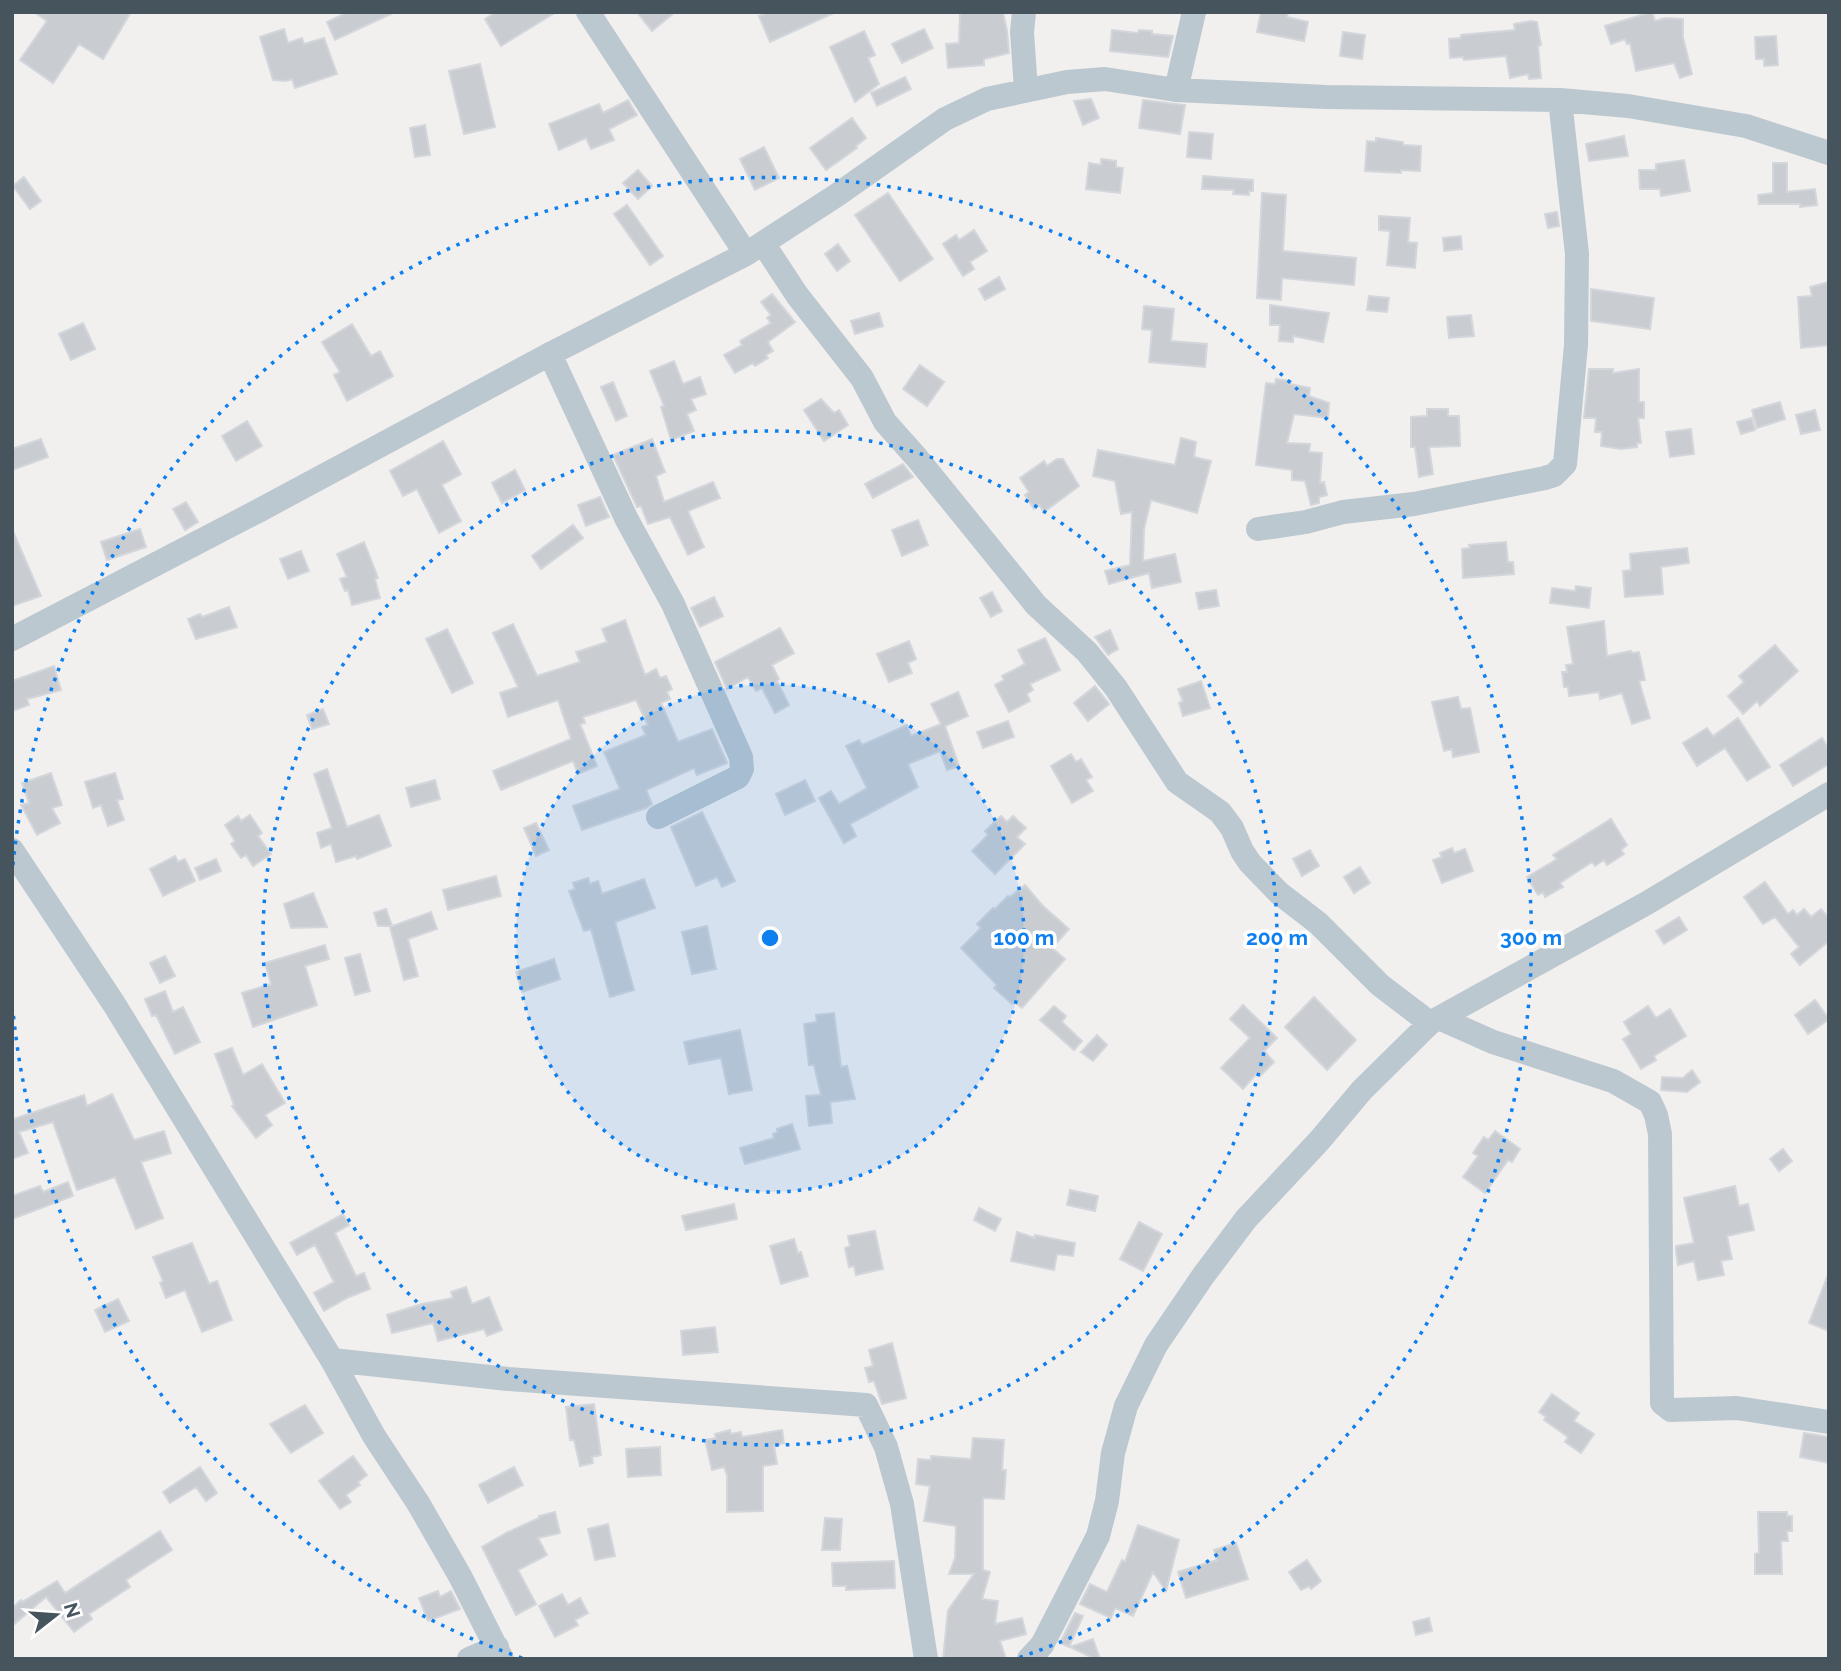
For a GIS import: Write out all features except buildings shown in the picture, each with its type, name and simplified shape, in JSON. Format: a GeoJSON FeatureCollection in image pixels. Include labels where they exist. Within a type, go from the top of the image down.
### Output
{"type":"FeatureCollection","features":[{"type":"Feature","properties":{"kind":"street"},"geometry":{"type":"LineString","coordinates":[[588,12],[754,249],[827,330],[862,378],[885,422],[934,478],[1036,606],[1087,652],[1177,782],[1220,812],[1232,828],[1250,863],[1279,893],[1318,923],[1380,985],[1435,1021],[1613,1080],[1650,1101],[1660,1134],[1662,1403],[1671,1410],[1737,1408],[1829,1422]]}},
{"type":"Feature","properties":{"kind":"street"},"geometry":{"type":"LineString","coordinates":[[1024,12],[1022,32],[1026,90]]}},
{"type":"Feature","properties":{"kind":"street"},"geometry":{"type":"LineString","coordinates":[[1176,90],[1194,12]]}},
{"type":"Feature","properties":{"kind":"street"},"geometry":{"type":"LineString","coordinates":[[12,639],[754,249],[945,120],[987,99],[1026,90],[1105,79],[1176,90],[1326,97],[1560,100],[1628,106],[1746,125],[1829,153]]}},
{"type":"Feature","properties":{"kind":"street"},"geometry":{"type":"LineString","coordinates":[[1258,529],[1307,522],[1343,512],[1414,504],[1545,478],[1565,464],[1576,345],[1577,254],[1560,100]]}},
{"type":"Feature","properties":{"kind":"street"},"geometry":{"type":"LineString","coordinates":[[550,354],[626,518],[673,604],[741,757],[742,769],[738,777],[658,817]]}},
{"type":"Feature","properties":{"kind":"street"},"geometry":{"type":"LineString","coordinates":[[1029,1659],[1042,1645],[1098,1536],[1107,1500],[1113,1454],[1126,1406],[1156,1345],[1246,1219],[1319,1141],[1362,1090],[1435,1021],[1647,903],[1829,794]]}},
{"type":"Feature","properties":{"kind":"street"},"geometry":{"type":"LineString","coordinates":[[12,850],[114,1004],[442,1545],[499,1653],[469,1659]]}},
{"type":"Feature","properties":{"kind":"street"},"geometry":{"type":"LineString","coordinates":[[332,1360],[508,1379],[866,1405],[886,1447],[897,1482],[926,1659]]}}]}
